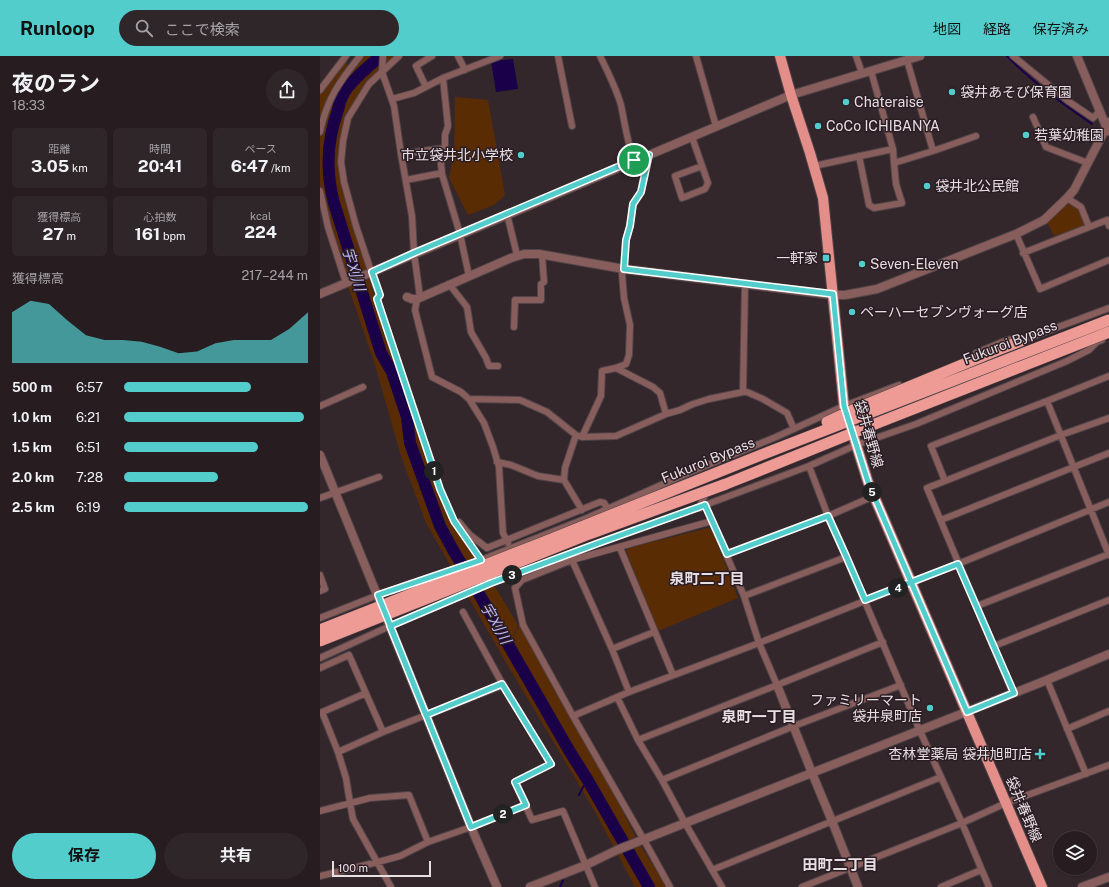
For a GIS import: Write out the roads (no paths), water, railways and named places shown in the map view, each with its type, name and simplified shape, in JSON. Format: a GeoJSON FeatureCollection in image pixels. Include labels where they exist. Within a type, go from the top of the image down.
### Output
{"type":"FeatureCollection","features":[{"type":"Feature","properties":{"kind":"highway","name":"Fukuroi Bypass"},"geometry":{"type":"LineString","coordinates":[[320,641],[397,604],[534,546],[761,455],[1109,320]]}},
{"type":"Feature","properties":{"kind":"highway","name":"Fukuroi Bypass"},"geometry":{"type":"LineString","coordinates":[[320,630],[397,604],[726,484],[1109,332]]}},
{"type":"Feature","properties":{"kind":"highway"},"geometry":{"type":"LineString","coordinates":[[761,455],[855,408],[1021,341]]}},
{"type":"Feature","properties":{"kind":"highway"},"geometry":{"type":"LineString","coordinates":[[726,484],[927,410],[1011,375],[1097,342]]}},
{"type":"Feature","properties":{"kind":"highway"},"geometry":{"type":"LineString","coordinates":[[320,625],[373,606],[397,604]]}},
{"type":"Feature","properties":{"kind":"highway"},"geometry":{"type":"LineString","coordinates":[[320,646],[368,625],[397,604]]}},
{"type":"Feature","properties":{"kind":"main road","name":"袋井春野線"},"geometry":{"type":"LineString","coordinates":[[780,56],[790,95],[823,198],[844,406],[856,445],[868,482],[1042,887]]}},
{"type":"Feature","properties":{"kind":"street"},"geometry":{"type":"LineString","coordinates":[[320,132],[326,107],[342,77],[360,56]]}},
{"type":"Feature","properties":{"kind":"street"},"geometry":{"type":"LineString","coordinates":[[383,56],[382,70],[394,106],[412,216],[419,298],[416,310],[432,377],[461,392],[469,399],[484,423],[499,468],[503,533],[507,542]]}},
{"type":"Feature","properties":{"kind":"street"},"geometry":{"type":"LineString","coordinates":[[399,56],[382,70],[369,84],[348,118],[343,141],[341,162],[344,182],[356,226],[380,295],[377,299],[440,489],[454,521],[481,560]]}},
{"type":"Feature","properties":{"kind":"street"},"geometry":{"type":"LineString","coordinates":[[426,88],[416,66],[432,56]]}},
{"type":"Feature","properties":{"kind":"street"},"geometry":{"type":"LineString","coordinates":[[458,56],[465,70]]}},
{"type":"Feature","properties":{"kind":"street"},"geometry":{"type":"LineString","coordinates":[[479,56],[482,63]]}},
{"type":"Feature","properties":{"kind":"street"},"geometry":{"type":"LineString","coordinates":[[392,99],[414,94],[444,78],[500,56]]}},
{"type":"Feature","properties":{"kind":"street"},"geometry":{"type":"LineString","coordinates":[[558,56],[572,126]]}},
{"type":"Feature","properties":{"kind":"street"},"geometry":{"type":"LineString","coordinates":[[600,56],[620,105],[629,149],[634,160]]}},
{"type":"Feature","properties":{"kind":"street"},"geometry":{"type":"LineString","coordinates":[[696,56],[716,126]]}},
{"type":"Feature","properties":{"kind":"street"},"geometry":{"type":"LineString","coordinates":[[856,56],[862,73]]}},
{"type":"Feature","properties":{"kind":"street"},"geometry":{"type":"LineString","coordinates":[[320,294],[790,95],[920,56]]}},
{"type":"Feature","properties":{"kind":"street"},"geometry":{"type":"LineString","coordinates":[[1013,56],[1068,101],[1093,118],[1099,112]]}},
{"type":"Feature","properties":{"kind":"street"},"geometry":{"type":"LineString","coordinates":[[407,297],[412,299],[419,298],[518,255],[524,254],[542,254],[624,269],[833,294],[845,295],[877,289],[1016,234],[1044,220],[1074,190],[1108,128],[1099,112],[1077,56]]}},
{"type":"Feature","properties":{"kind":"street"},"geometry":{"type":"LineString","coordinates":[[345,57],[349,69]]}},
{"type":"Feature","properties":{"kind":"street"},"geometry":{"type":"LineString","coordinates":[[320,90],[345,57]]}},
{"type":"Feature","properties":{"kind":"street"},"geometry":{"type":"LineString","coordinates":[[907,60],[932,152]]}},
{"type":"Feature","properties":{"kind":"street"},"geometry":{"type":"LineString","coordinates":[[859,156],[869,205],[874,208],[902,203],[896,184],[893,149],[872,70]]}},
{"type":"Feature","properties":{"kind":"street"},"geometry":{"type":"LineString","coordinates":[[444,78],[448,126],[445,135],[442,173],[460,234],[469,276]]}},
{"type":"Feature","properties":{"kind":"street"},"geometry":{"type":"LineString","coordinates":[[1034,117],[1046,147],[1088,163]]}},
{"type":"Feature","properties":{"kind":"street"},"geometry":{"type":"LineString","coordinates":[[692,136],[708,183],[705,189],[682,198],[675,176],[702,166]]}},
{"type":"Feature","properties":{"kind":"street"},"geometry":{"type":"LineString","coordinates":[[894,163],[932,152],[976,136]]}},
{"type":"Feature","properties":{"kind":"street"},"geometry":{"type":"LineString","coordinates":[[401,154],[445,148]]}},
{"type":"Feature","properties":{"kind":"street"},"geometry":{"type":"LineString","coordinates":[[814,166],[893,149]]}},
{"type":"Feature","properties":{"kind":"street"},"geometry":{"type":"LineString","coordinates":[[582,510],[564,480],[565,468],[579,436],[601,396],[602,371],[626,364],[629,355],[630,325],[622,280],[626,240],[630,226],[633,204],[641,192],[649,155]]}},
{"type":"Feature","properties":{"kind":"street"},"geometry":{"type":"LineString","coordinates":[[406,180],[442,173]]}},
{"type":"Feature","properties":{"kind":"street"},"geometry":{"type":"LineString","coordinates":[[320,191],[328,227],[347,282]]}},
{"type":"Feature","properties":{"kind":"street"},"geometry":{"type":"LineString","coordinates":[[1067,198],[1081,207],[1089,227]]}},
{"type":"Feature","properties":{"kind":"street"},"geometry":{"type":"LineString","coordinates":[[507,214],[518,255]]}},
{"type":"Feature","properties":{"kind":"street"},"geometry":{"type":"LineString","coordinates":[[1023,253],[1107,220],[1109,226]]}},
{"type":"Feature","properties":{"kind":"street"},"geometry":{"type":"LineString","coordinates":[[1016,234],[1040,289],[1109,260]]}},
{"type":"Feature","properties":{"kind":"street"},"geometry":{"type":"LineString","coordinates":[[514,327],[515,300],[541,300],[541,284],[544,282],[542,254]]}},
{"type":"Feature","properties":{"kind":"street"},"geometry":{"type":"LineString","coordinates":[[449,284],[467,307],[471,332],[489,366],[498,366]]}},
{"type":"Feature","properties":{"kind":"street"},"geometry":{"type":"LineString","coordinates":[[743,392],[745,284]]}},
{"type":"Feature","properties":{"kind":"street"},"geometry":{"type":"LineString","coordinates":[[320,618],[378,595],[481,560],[587,518],[688,473],[776,438],[844,406],[926,375],[1008,340],[1013,339],[1021,341],[1109,308]]}},
{"type":"Feature","properties":{"kind":"street"},"geometry":{"type":"LineString","coordinates":[[320,658],[491,583],[699,508],[809,466],[856,445],[916,424],[1067,361],[1089,350],[1097,342],[1109,337]]}},
{"type":"Feature","properties":{"kind":"street"},"geometry":{"type":"LineString","coordinates":[[616,368],[652,387],[660,393],[666,414]]}},
{"type":"Feature","properties":{"kind":"street"},"geometry":{"type":"LineString","coordinates":[[946,481],[931,446],[1109,376]]}},
{"type":"Feature","properties":{"kind":"street"},"geometry":{"type":"LineString","coordinates":[[320,406],[363,387]]}},
{"type":"Feature","properties":{"kind":"street"},"geometry":{"type":"LineString","coordinates":[[469,399],[520,400],[547,412],[579,436],[616,436],[666,414],[709,399],[747,392],[763,399],[787,413],[794,429]]}},
{"type":"Feature","properties":{"kind":"street"},"geometry":{"type":"LineString","coordinates":[[977,606],[1109,554],[1047,401]]}},
{"type":"Feature","properties":{"kind":"street"},"geometry":{"type":"LineString","coordinates":[[1014,693],[927,488],[1109,418]]}},
{"type":"Feature","properties":{"kind":"street"},"geometry":{"type":"LineString","coordinates":[[941,520],[1109,453]]}},
{"type":"Feature","properties":{"kind":"street"},"geometry":{"type":"LineString","coordinates":[[320,454],[471,827],[497,887]]}},
{"type":"Feature","properties":{"kind":"street"},"geometry":{"type":"LineString","coordinates":[[497,462],[511,465],[538,476],[564,480]]}},
{"type":"Feature","properties":{"kind":"street"},"geometry":{"type":"LineString","coordinates":[[809,466],[828,516],[920,731],[962,823],[988,887]]}},
{"type":"Feature","properties":{"kind":"street"},"geometry":{"type":"LineString","coordinates":[[688,473],[699,476]]}},
{"type":"Feature","properties":{"kind":"street"},"geometry":{"type":"LineString","coordinates":[[320,498],[379,477]]}},
{"type":"Feature","properties":{"kind":"street"},"geometry":{"type":"LineString","coordinates":[[699,508],[705,495]]}},
{"type":"Feature","properties":{"kind":"street"},"geometry":{"type":"LineString","coordinates":[[727,554],[828,516],[874,496]]}},
{"type":"Feature","properties":{"kind":"street"},"geometry":{"type":"LineString","coordinates":[[454,521],[459,521],[470,535],[487,548],[507,542],[600,502],[604,503],[608,509]]}},
{"type":"Feature","properties":{"kind":"street"},"geometry":{"type":"LineString","coordinates":[[573,716],[673,674],[759,643],[1109,502]]}},
{"type":"Feature","properties":{"kind":"street"},"geometry":{"type":"LineString","coordinates":[[705,505],[744,596],[759,643],[794,726],[858,887]]}},
{"type":"Feature","properties":{"kind":"street"},"geometry":{"type":"LineString","coordinates":[[670,887],[523,625],[515,588],[522,580],[572,560],[620,548],[712,521]]}},
{"type":"Feature","properties":{"kind":"street"},"geometry":{"type":"LineString","coordinates":[[620,548],[654,632],[673,674]]}},
{"type":"Feature","properties":{"kind":"street"},"geometry":{"type":"LineString","coordinates":[[744,596],[846,556]]}},
{"type":"Feature","properties":{"kind":"street"},"geometry":{"type":"LineString","coordinates":[[572,560],[612,649],[629,692]]}},
{"type":"Feature","properties":{"kind":"street"},"geometry":{"type":"LineString","coordinates":[[320,576],[325,589],[320,591]]}},
{"type":"Feature","properties":{"kind":"street"},"geometry":{"type":"LineString","coordinates":[[994,646],[1109,600]]}},
{"type":"Feature","properties":{"kind":"street"},"geometry":{"type":"LineString","coordinates":[[464,612],[502,684],[551,764],[515,782],[532,820],[563,811],[595,887]]}},
{"type":"Feature","properties":{"kind":"street"},"geometry":{"type":"LineString","coordinates":[[612,649],[654,632]]}},
{"type":"Feature","properties":{"kind":"street"},"geometry":{"type":"LineString","coordinates":[[638,740],[883,642]]}},
{"type":"Feature","properties":{"kind":"street"},"geometry":{"type":"LineString","coordinates":[[530,887],[586,865],[617,850],[920,731],[1109,654]]}},
{"type":"Feature","properties":{"kind":"street"},"geometry":{"type":"LineString","coordinates":[[320,668],[349,655],[384,732]]}},
{"type":"Feature","properties":{"kind":"street"},"geometry":{"type":"LineString","coordinates":[[1047,680],[1086,774]]}},
{"type":"Feature","properties":{"kind":"street"},"geometry":{"type":"LineString","coordinates":[[338,752],[502,684]]}},
{"type":"Feature","properties":{"kind":"street"},"geometry":{"type":"LineString","coordinates":[[662,780],[794,726],[901,685]]}},
{"type":"Feature","properties":{"kind":"street"},"geometry":{"type":"LineString","coordinates":[[366,693],[321,713],[338,752],[346,778],[353,819],[391,887]]}},
{"type":"Feature","properties":{"kind":"street"},"geometry":{"type":"LineString","coordinates":[[617,697],[638,740],[722,887]]}},
{"type":"Feature","properties":{"kind":"street"},"geometry":{"type":"LineString","coordinates":[[1067,729],[1109,712]]}},
{"type":"Feature","properties":{"kind":"street"},"geometry":{"type":"LineString","coordinates":[[802,887],[962,823],[1006,803],[1109,765]]}},
{"type":"Feature","properties":{"kind":"street"},"geometry":{"type":"LineString","coordinates":[[712,870],[941,777]]}},
{"type":"Feature","properties":{"kind":"street"},"geometry":{"type":"LineString","coordinates":[[320,811],[370,798],[409,795],[428,842]]}},
{"type":"Feature","properties":{"kind":"street"},"geometry":{"type":"LineString","coordinates":[[320,876],[400,856],[428,842],[526,805]]}},
{"type":"Feature","properties":{"kind":"street"},"geometry":{"type":"LineString","coordinates":[[941,887],[981,870]]}},
{"type":"Feature","properties":{"kind":"street"},"geometry":{"type":"LineString","coordinates":[[1082,887],[1093,885],[1109,876]]}},
{"type":"Feature","properties":{"kind":"waterway","name":"宇刈川"},"geometry":{"type":"LineString","coordinates":[[380,56],[361,73],[344,93],[341,99],[334,121],[330,145],[329,168],[331,192],[334,203],[381,353],[392,372],[407,417],[410,443],[440,526],[649,887]]}},
{"type":"Feature","properties":{"kind":"waterway"},"geometry":{"type":"LineString","coordinates":[[1007,56],[1037,83],[1092,124]]}},
{"type":"Feature","properties":{"kind":"waterway"},"geometry":{"type":"LineString","coordinates":[[579,795],[587,779]]}},
{"type":"Feature","properties":{"kind":"waterway"},"geometry":{"type":"LineString","coordinates":[[560,887],[563,880]]}},
{"type":"Feature","properties":{"kind":"place","name":"袋井あそび保育園"},"geometry":{"type":"Point","coordinates":[952,92]}},
{"type":"Feature","properties":{"kind":"place","name":"Chateraise"},"geometry":{"type":"Point","coordinates":[846,102]}},
{"type":"Feature","properties":{"kind":"place","name":"CoCo ICHIBANYA"},"geometry":{"type":"Point","coordinates":[818,126]}},
{"type":"Feature","properties":{"kind":"place","name":"若葉幼稚園"},"geometry":{"type":"Point","coordinates":[1026,135]}},
{"type":"Feature","properties":{"kind":"place","name":"市立袋井北小学校"},"geometry":{"type":"Point","coordinates":[521,155]}},
{"type":"Feature","properties":{"kind":"place","name":"袋井北公民館"},"geometry":{"type":"Point","coordinates":[927,186]}},
{"type":"Feature","properties":{"kind":"place","name":"一軒家"},"geometry":{"type":"Point","coordinates":[826,258]}},
{"type":"Feature","properties":{"kind":"place","name":"Seven-Eleven"},"geometry":{"type":"Point","coordinates":[862,264]}},
{"type":"Feature","properties":{"kind":"place","name":"ペーハーセブンヴォーグ店"},"geometry":{"type":"Point","coordinates":[852,312]}},
{"type":"Feature","properties":{"kind":"place","name":"ファミリーマート 袋井泉町店"},"geometry":{"type":"Point","coordinates":[930,708]}},
{"type":"Feature","properties":{"kind":"place","name":"杏林堂薬局 袋井旭町店"},"geometry":{"type":"Point","coordinates":[1040,754]}},
{"type":"Feature","properties":{"kind":"district","name":"泉町二丁目"},"geometry":{"type":"Point","coordinates":[707,578]}},
{"type":"Feature","properties":{"kind":"district","name":"泉町一丁目"},"geometry":{"type":"Point","coordinates":[759,716]}},
{"type":"Feature","properties":{"kind":"district","name":"田町二丁目"},"geometry":{"type":"Point","coordinates":[840,864]}}]}
